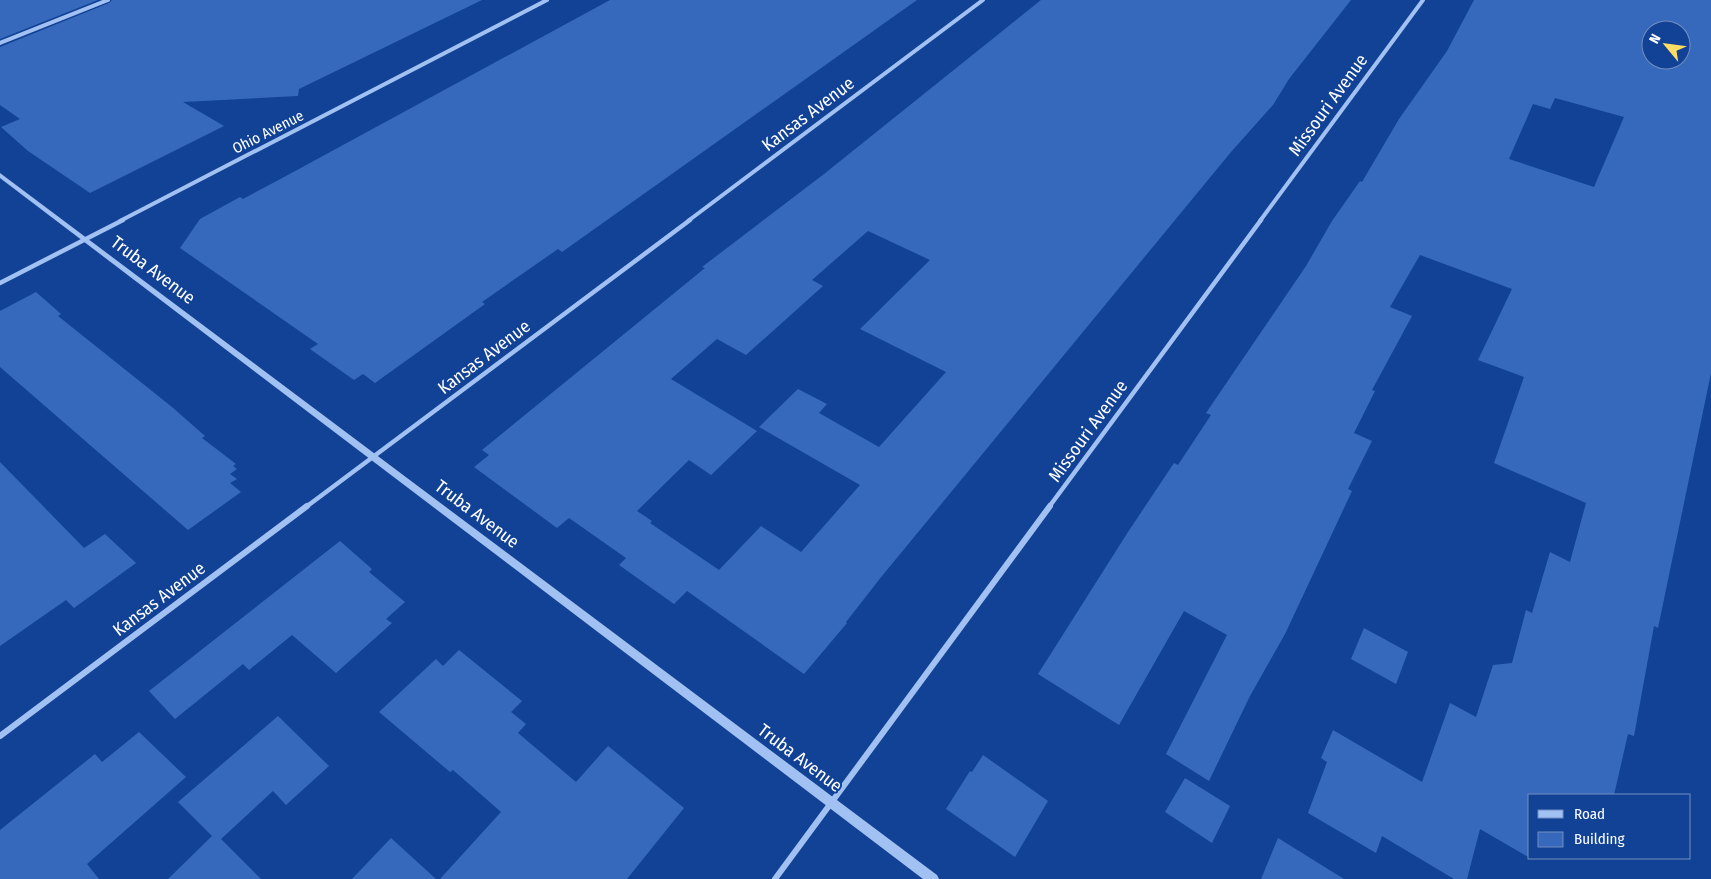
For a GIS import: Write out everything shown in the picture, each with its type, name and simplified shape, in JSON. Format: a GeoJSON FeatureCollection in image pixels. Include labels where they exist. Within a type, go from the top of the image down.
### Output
{"type":"FeatureCollection","features":[{"type":"Feature","properties":{"kind":"street"},"geometry":{"type":"LineString","coordinates":[[0,43],[108,0]]}},
{"type":"Feature","properties":{"kind":"street","name":"Ohio Avenue"},"geometry":{"type":"LineString","coordinates":[[0,283],[547,0]]}},
{"type":"Feature","properties":{"kind":"street","name":"Kansas Avenue"},"geometry":{"type":"LineString","coordinates":[[0,736],[984,0]]}},
{"type":"Feature","properties":{"kind":"street","name":"Missouri Avenue"},"geometry":{"type":"LineString","coordinates":[[775,879],[1423,0]]}},
{"type":"Feature","properties":{"kind":"street","name":"Truba Avenue"},"geometry":{"type":"LineString","coordinates":[[0,175],[933,879]]}},
{"type":"Feature","properties":{"kind":"building"},"geometry":{"type":"Polygon","coordinates":[[[0,0],[98,0],[0,39],[0,0]]]}},
{"type":"Feature","properties":{"kind":"building"},"geometry":{"type":"Polygon","coordinates":[[[112,0],[482,0],[299,89],[298,96],[183,102],[224,126],[90,193],[28,151],[1,127],[20,119],[0,105],[0,47],[109,3],[112,0]]]}},
{"type":"Feature","properties":{"kind":"building"},"geometry":{"type":"Polygon","coordinates":[[[610,0],[917,0],[562,252],[558,249],[482,302],[485,304],[375,383],[363,374],[354,380],[310,349],[318,344],[180,248],[200,219],[240,197],[243,199],[610,0]]]}},
{"type":"Feature","properties":{"kind":"building"},"geometry":{"type":"Polygon","coordinates":[[[1041,0],[1351,0],[1289,79],[1273,105],[1231,152],[882,576],[847,623],[804,674],[687,591],[674,604],[619,565],[626,558],[569,518],[557,528],[474,467],[489,455],[482,450],[705,268],[702,267],[824,174],[1041,0]],[[868,231],[812,280],[823,286],[746,355],[717,339],[671,379],[757,431],[711,475],[689,460],[637,511],[652,521],[650,523],[719,570],[761,526],[801,552],[860,485],[759,427],[798,389],[827,404],[819,413],[879,447],[946,372],[860,329],[930,260],[868,231]]]}},
{"type":"Feature","properties":{"kind":"building"},"geometry":{"type":"Polygon","coordinates":[[[1474,0],[1711,0],[1711,373],[1658,628],[1654,626],[1634,736],[1628,734],[1614,794],[1528,794],[1528,857],[1480,829],[1467,879],[1454,879],[1382,836],[1376,853],[1308,813],[1327,762],[1321,758],[1333,730],[1422,782],[1450,703],[1476,717],[1493,665],[1512,663],[1526,610],[1532,613],[1550,552],[1570,562],[1586,503],[1494,463],[1524,377],[1478,360],[1512,289],[1420,255],[1390,307],[1412,316],[1372,390],[1375,391],[1354,433],[1372,441],[1348,489],[1352,491],[1285,634],[1250,696],[1209,781],[1166,754],[1227,635],[1184,611],[1119,725],[1038,674],[1174,463],[1178,465],[1211,415],[1206,413],[1306,266],[1332,221],[1360,181],[1362,182],[1399,119],[1447,51],[1474,0]],[[1555,98],[1550,109],[1533,104],[1509,159],[1594,187],[1624,117],[1555,98]]]}},
{"type":"Feature","properties":{"kind":"building"},"geometry":{"type":"Polygon","coordinates":[[[36,292],[61,314],[58,316],[172,407],[205,436],[202,438],[236,464],[233,466],[237,469],[230,474],[237,479],[230,483],[241,492],[188,530],[0,367],[0,311],[36,292]]]}},
{"type":"Feature","properties":{"kind":"building"},"geometry":{"type":"Polygon","coordinates":[[[0,462],[84,548],[105,534],[136,563],[74,608],[66,600],[0,646],[0,462]]]}},
{"type":"Feature","properties":{"kind":"building"},"geometry":{"type":"Polygon","coordinates":[[[340,541],[372,569],[369,572],[405,602],[386,619],[392,623],[336,673],[292,635],[249,670],[243,664],[175,719],[149,691],[340,541]]]}},
{"type":"Feature","properties":{"kind":"building"},"geometry":{"type":"Polygon","coordinates":[[[1364,628],[1408,652],[1396,684],[1351,659],[1364,628]]]}},
{"type":"Feature","properties":{"kind":"building"},"geometry":{"type":"Polygon","coordinates":[[[459,650],[522,701],[511,712],[526,724],[518,733],[576,782],[608,746],[684,808],[627,879],[440,879],[501,812],[453,770],[450,772],[379,712],[436,659],[443,666],[459,650]]]}},
{"type":"Feature","properties":{"kind":"building"},"geometry":{"type":"Polygon","coordinates":[[[278,716],[329,766],[286,805],[273,791],[221,839],[261,879],[168,879],[212,836],[178,802],[278,716]]]}},
{"type":"Feature","properties":{"kind":"building"},"geometry":{"type":"Polygon","coordinates":[[[139,732],[186,777],[87,864],[99,879],[0,879],[0,830],[95,754],[102,762],[139,732]]]}},
{"type":"Feature","properties":{"kind":"building"},"geometry":{"type":"Polygon","coordinates":[[[983,755],[1048,801],[1015,857],[946,809],[970,771],[972,772],[983,755]]]}},
{"type":"Feature","properties":{"kind":"building"},"geometry":{"type":"Polygon","coordinates":[[[1185,778],[1230,806],[1212,843],[1165,812],[1185,778]]]}},
{"type":"Feature","properties":{"kind":"building"},"geometry":{"type":"Polygon","coordinates":[[[391,838],[436,879],[352,879],[391,838]]]}},
{"type":"Feature","properties":{"kind":"building"},"geometry":{"type":"Polygon","coordinates":[[[1278,838],[1344,879],[1261,879],[1278,838]]]}}]}
